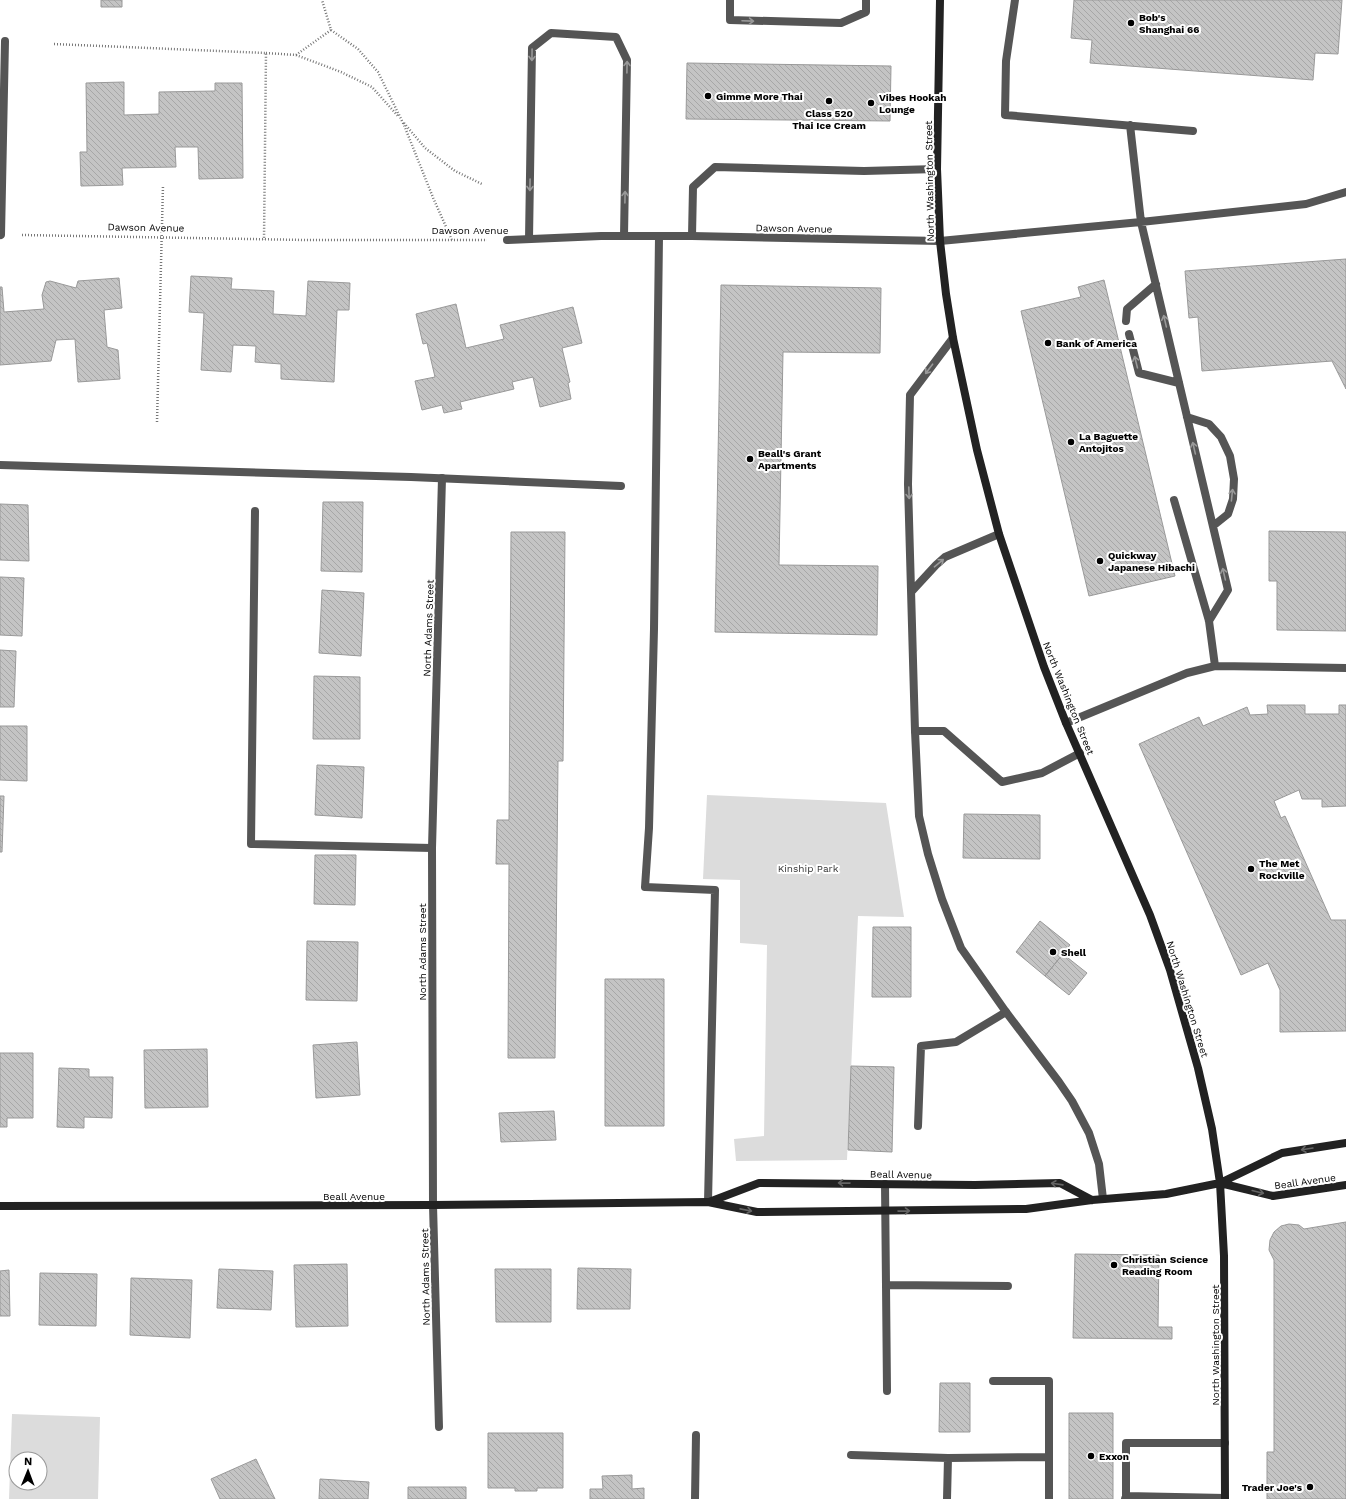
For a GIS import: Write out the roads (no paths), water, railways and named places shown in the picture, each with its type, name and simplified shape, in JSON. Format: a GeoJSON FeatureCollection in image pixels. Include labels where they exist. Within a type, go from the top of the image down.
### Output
{"type":"FeatureCollection","features":[{"type":"Feature","properties":{"kind":"street"},"geometry":{"type":"LineString","coordinates":[[730,0],[730,20],[841,24],[866,12],[866,0]]}},
{"type":"Feature","properties":{"kind":"street","name":"North Washington Street"},"geometry":{"type":"LineString","coordinates":[[940,0],[937,170],[940,241],[953,338],[977,450],[999,534],[1044,666],[1066,723],[1150,915],[1170,970],[1202,1083],[1212,1129],[1220,1183],[1224,1256],[1225,1499]]}},
{"type":"Feature","properties":{"kind":"street"},"geometry":{"type":"LineString","coordinates":[[1015,0],[1006,61],[1005,115],[1193,131]]}},
{"type":"Feature","properties":{"kind":"street"},"geometry":{"type":"LineString","coordinates":[[529,239],[532,48],[551,33],[616,37],[627,60],[624,236]]}},
{"type":"Feature","properties":{"kind":"street"},"geometry":{"type":"LineString","coordinates":[[1,234],[5,41]]}},
{"type":"Feature","properties":{"kind":"street"},"geometry":{"type":"LineString","coordinates":[[1130,125],[1141,222],[1228,590],[1209,621]]}},
{"type":"Feature","properties":{"kind":"street"},"geometry":{"type":"LineString","coordinates":[[692,236],[693,187],[715,167],[864,171],[937,170]]}},
{"type":"Feature","properties":{"kind":"street","name":"Dawson Avenue"},"geometry":{"type":"LineString","coordinates":[[507,240],[624,236],[692,236],[940,241],[1141,222],[1306,204],[1346,192]]}},
{"type":"Feature","properties":{"kind":"street"},"geometry":{"type":"LineString","coordinates":[[659,237],[654,628],[649,828],[645,887],[715,890],[708,1202]]}},
{"type":"Feature","properties":{"kind":"street"},"geometry":{"type":"LineString","coordinates":[[1126,321],[1127,309],[1156,284]]}},
{"type":"Feature","properties":{"kind":"street"},"geometry":{"type":"LineString","coordinates":[[1129,334],[1139,373],[1179,384]]}},
{"type":"Feature","properties":{"kind":"street"},"geometry":{"type":"LineString","coordinates":[[953,338],[910,395],[908,484],[919,816],[928,854],[942,899],[961,948],[1072,1101],[1089,1133],[1099,1164],[1103,1199]]}},
{"type":"Feature","properties":{"kind":"street"},"geometry":{"type":"LineString","coordinates":[[1187,417],[1208,424],[1221,437],[1230,456],[1234,479],[1233,499],[1228,514],[1212,526]]}},
{"type":"Feature","properties":{"kind":"street"},"geometry":{"type":"LineString","coordinates":[[0,465],[442,478],[621,486]]}},
{"type":"Feature","properties":{"kind":"street","name":"North Adams Street"},"geometry":{"type":"LineString","coordinates":[[439,1427],[433,1206],[432,848],[442,478]]}},
{"type":"Feature","properties":{"kind":"street"},"geometry":{"type":"LineString","coordinates":[[1174,500],[1209,621],[1215,666]]}},
{"type":"Feature","properties":{"kind":"street"},"geometry":{"type":"LineString","coordinates":[[255,511],[251,844],[432,848]]}},
{"type":"Feature","properties":{"kind":"street"},"geometry":{"type":"LineString","coordinates":[[912,591],[936,565],[945,558],[999,534]]}},
{"type":"Feature","properties":{"kind":"street"},"geometry":{"type":"LineString","coordinates":[[1066,723],[1187,673],[1215,666],[1346,668]]}},
{"type":"Feature","properties":{"kind":"street"},"geometry":{"type":"LineString","coordinates":[[915,731],[944,731],[1002,782],[1042,773],[1080,753]]}},
{"type":"Feature","properties":{"kind":"street"},"geometry":{"type":"LineString","coordinates":[[918,1126],[921,1046],[956,1042],[1006,1012]]}},
{"type":"Feature","properties":{"kind":"street","name":"Beall Avenue"},"geometry":{"type":"LineString","coordinates":[[0,1206],[433,1206],[708,1202],[757,1212],[1026,1209],[1092,1200],[1166,1194],[1220,1183],[1282,1153],[1346,1143]]}},
{"type":"Feature","properties":{"kind":"street","name":"Beall Avenue"},"geometry":{"type":"LineString","coordinates":[[708,1202],[759,1183],[975,1185],[1060,1183],[1092,1200]]}},
{"type":"Feature","properties":{"kind":"street","name":"Beall Avenue"},"geometry":{"type":"LineString","coordinates":[[1220,1183],[1273,1196],[1346,1185]]}},
{"type":"Feature","properties":{"kind":"street"},"geometry":{"type":"LineString","coordinates":[[885,1184],[887,1391]]}},
{"type":"Feature","properties":{"kind":"street"},"geometry":{"type":"LineString","coordinates":[[886,1285],[1008,1286]]}},
{"type":"Feature","properties":{"kind":"street"},"geometry":{"type":"LineString","coordinates":[[992,1381],[1049,1381],[1049,1499]]}},
{"type":"Feature","properties":{"kind":"street"},"geometry":{"type":"LineString","coordinates":[[695,1499],[696,1435]]}},
{"type":"Feature","properties":{"kind":"street"},"geometry":{"type":"LineString","coordinates":[[1224,1443],[1126,1443],[1125,1497],[1225,1499]]}},
{"type":"Feature","properties":{"kind":"street"},"geometry":{"type":"LineString","coordinates":[[851,1455],[948,1458],[1049,1457]]}},
{"type":"Feature","properties":{"kind":"street"},"geometry":{"type":"LineString","coordinates":[[947,1499],[948,1458]]}},
{"type":"Feature","properties":{"kind":"place","name":"Bob's Shanghai 66"},"geometry":{"type":"Point","coordinates":[1131,23]}},
{"type":"Feature","properties":{"kind":"place","name":"Gimme More Thai"},"geometry":{"type":"Point","coordinates":[708,96]}},
{"type":"Feature","properties":{"kind":"place","name":"Class 520 Thai Ice Cream"},"geometry":{"type":"Point","coordinates":[829,101]}},
{"type":"Feature","properties":{"kind":"place","name":"Vibes Hookah Lounge"},"geometry":{"type":"Point","coordinates":[871,103]}},
{"type":"Feature","properties":{"kind":"place","name":"Bank of America"},"geometry":{"type":"Point","coordinates":[1048,343]}},
{"type":"Feature","properties":{"kind":"place","name":"La Baguette Antojitos"},"geometry":{"type":"Point","coordinates":[1071,442]}},
{"type":"Feature","properties":{"kind":"place","name":"Beall's Grant Apartments"},"geometry":{"type":"Point","coordinates":[750,459]}},
{"type":"Feature","properties":{"kind":"place","name":"Quickway Japanese Hibachi"},"geometry":{"type":"Point","coordinates":[1100,561]}},
{"type":"Feature","properties":{"kind":"place","name":"The Met Rockville"},"geometry":{"type":"Point","coordinates":[1251,869]}},
{"type":"Feature","properties":{"kind":"place","name":"Shell"},"geometry":{"type":"Point","coordinates":[1053,952]}},
{"type":"Feature","properties":{"kind":"place","name":"Christian Science Reading Room"},"geometry":{"type":"Point","coordinates":[1114,1265]}},
{"type":"Feature","properties":{"kind":"place","name":"Exxon"},"geometry":{"type":"Point","coordinates":[1091,1456]}},
{"type":"Feature","properties":{"kind":"place","name":"Trader Joe's"},"geometry":{"type":"Point","coordinates":[1310,1487]}},
{"type":"Feature","properties":{"kind":"park label","name":"Kinship Park"},"geometry":{"type":"Point","coordinates":[808,868]}}]}
